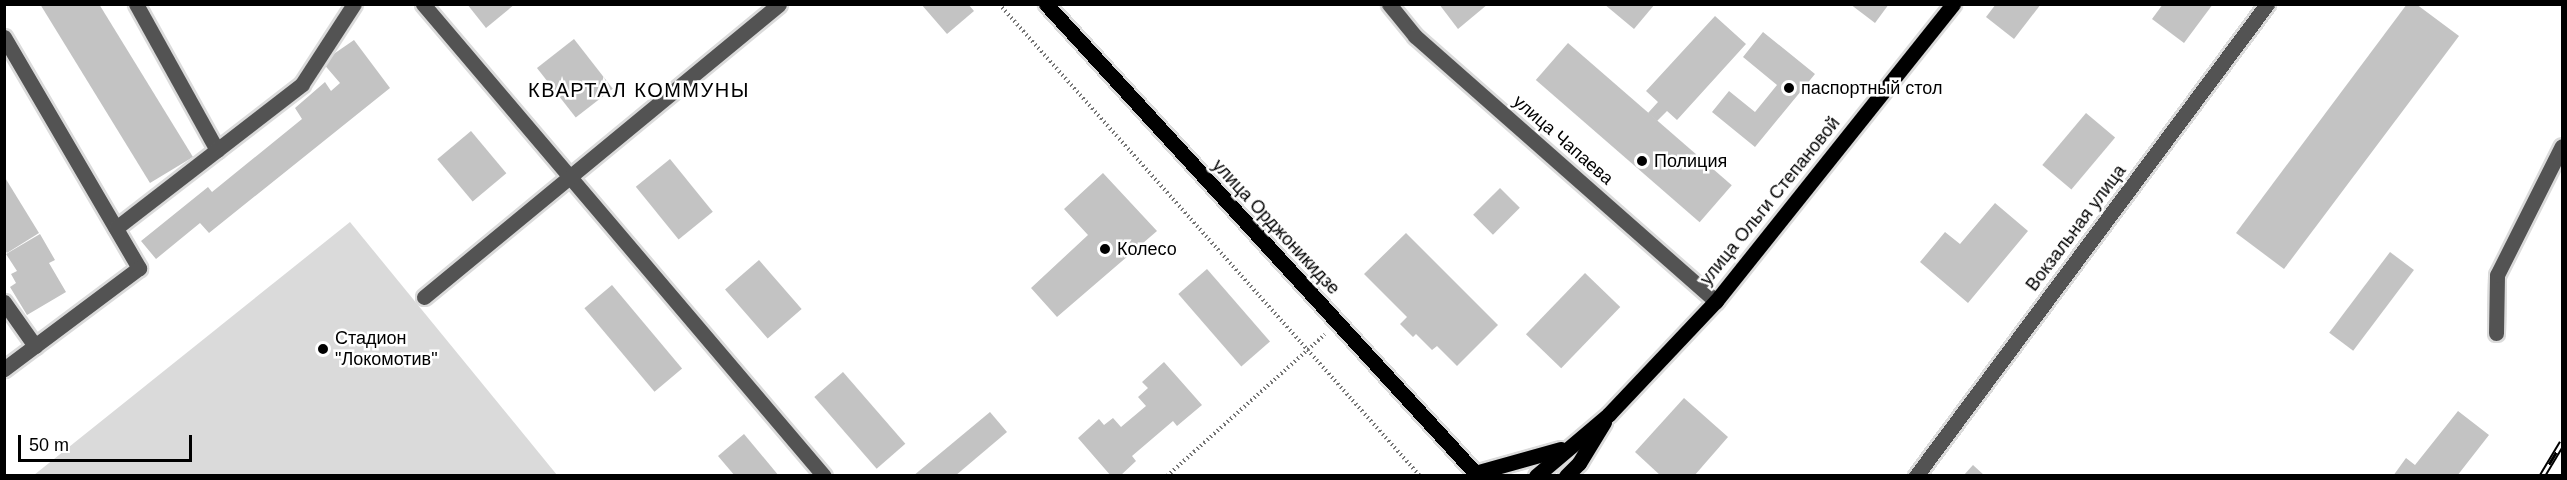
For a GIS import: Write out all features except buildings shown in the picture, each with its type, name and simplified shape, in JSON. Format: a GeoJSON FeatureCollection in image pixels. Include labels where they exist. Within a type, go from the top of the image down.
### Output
{"type":"FeatureCollection","features":[{"type":"Feature","properties":{"kind":"main road","name":"улица Орджоникидзе"},"geometry":{"type":"LineString","coordinates":[[1046,4],[1475,475]]}},
{"type":"Feature","properties":{"kind":"main road","name":"улица Ольги Степановой"},"geometry":{"type":"LineString","coordinates":[[1609,414],[1716,301],[1953,4]]}},
{"type":"Feature","properties":{"kind":"main road"},"geometry":{"type":"LineString","coordinates":[[1536,476],[1564,448],[1609,414]]}},
{"type":"Feature","properties":{"kind":"main road"},"geometry":{"type":"LineString","coordinates":[[1566,476],[1578,469],[1609,414]]}},
{"type":"Feature","properties":{"kind":"main road"},"geometry":{"type":"LineString","coordinates":[[1475,475],[1564,448]]}},
{"type":"Feature","properties":{"kind":"street"},"geometry":{"type":"LineString","coordinates":[[136,4],[217,150]]}},
{"type":"Feature","properties":{"kind":"street"},"geometry":{"type":"LineString","coordinates":[[116,228],[302,84],[354,4]]}},
{"type":"Feature","properties":{"kind":"street"},"geometry":{"type":"LineString","coordinates":[[423,4],[571,175],[824,476]]}},
{"type":"Feature","properties":{"kind":"street"},"geometry":{"type":"LineString","coordinates":[[424,297],[779,4]]}},
{"type":"Feature","properties":{"kind":"street","name":"улица Чапаева"},"geometry":{"type":"LineString","coordinates":[[1389,4],[1415,36],[1716,301]]}},
{"type":"Feature","properties":{"kind":"street","name":"Вокзальная улица"},"geometry":{"type":"LineString","coordinates":[[1916,476],[2267,4]]}},
{"type":"Feature","properties":{"kind":"street"},"geometry":{"type":"LineString","coordinates":[[4,37],[139,268],[4,369]]}},
{"type":"Feature","properties":{"kind":"street"},"geometry":{"type":"LineString","coordinates":[[2496,333],[2497,275],[2562,146]]}},
{"type":"Feature","properties":{"kind":"street"},"geometry":{"type":"LineString","coordinates":[[4,302],[35,346]]}},
{"type":"Feature","properties":{"kind":"path"},"geometry":{"type":"LineString","coordinates":[[999,4],[1420,476]]}},
{"type":"Feature","properties":{"kind":"path"},"geometry":{"type":"LineString","coordinates":[[1167,476],[1338,323]]}},
{"type":"Feature","properties":{"kind":"shaded area","name":"Стадион \"Локомотив\""},"geometry":{"type":"Polygon","coordinates":[[[350,222],[557,475],[34,475],[350,222]]]}},
{"type":"Feature","properties":{"kind":"railway"},"geometry":{"type":"LineString","coordinates":[[2542,476],[2562,443]]}},
{"type":"Feature","properties":{"kind":"place","name":"паспортный стол"},"geometry":{"type":"Point","coordinates":[1789,88]}},
{"type":"Feature","properties":{"kind":"place","name":"Полиция"},"geometry":{"type":"Point","coordinates":[1642,161]}},
{"type":"Feature","properties":{"kind":"place","name":"Колесо"},"geometry":{"type":"Point","coordinates":[1105,249]}},
{"type":"Feature","properties":{"kind":"place","name":"Стадион \"Локомотив\""},"geometry":{"type":"Point","coordinates":[323,349]}},
{"type":"Feature","properties":{"kind":"district","name":"КВАРТАЛ КОММУНЫ"},"geometry":{"type":"Point","coordinates":[639,90]}}]}
